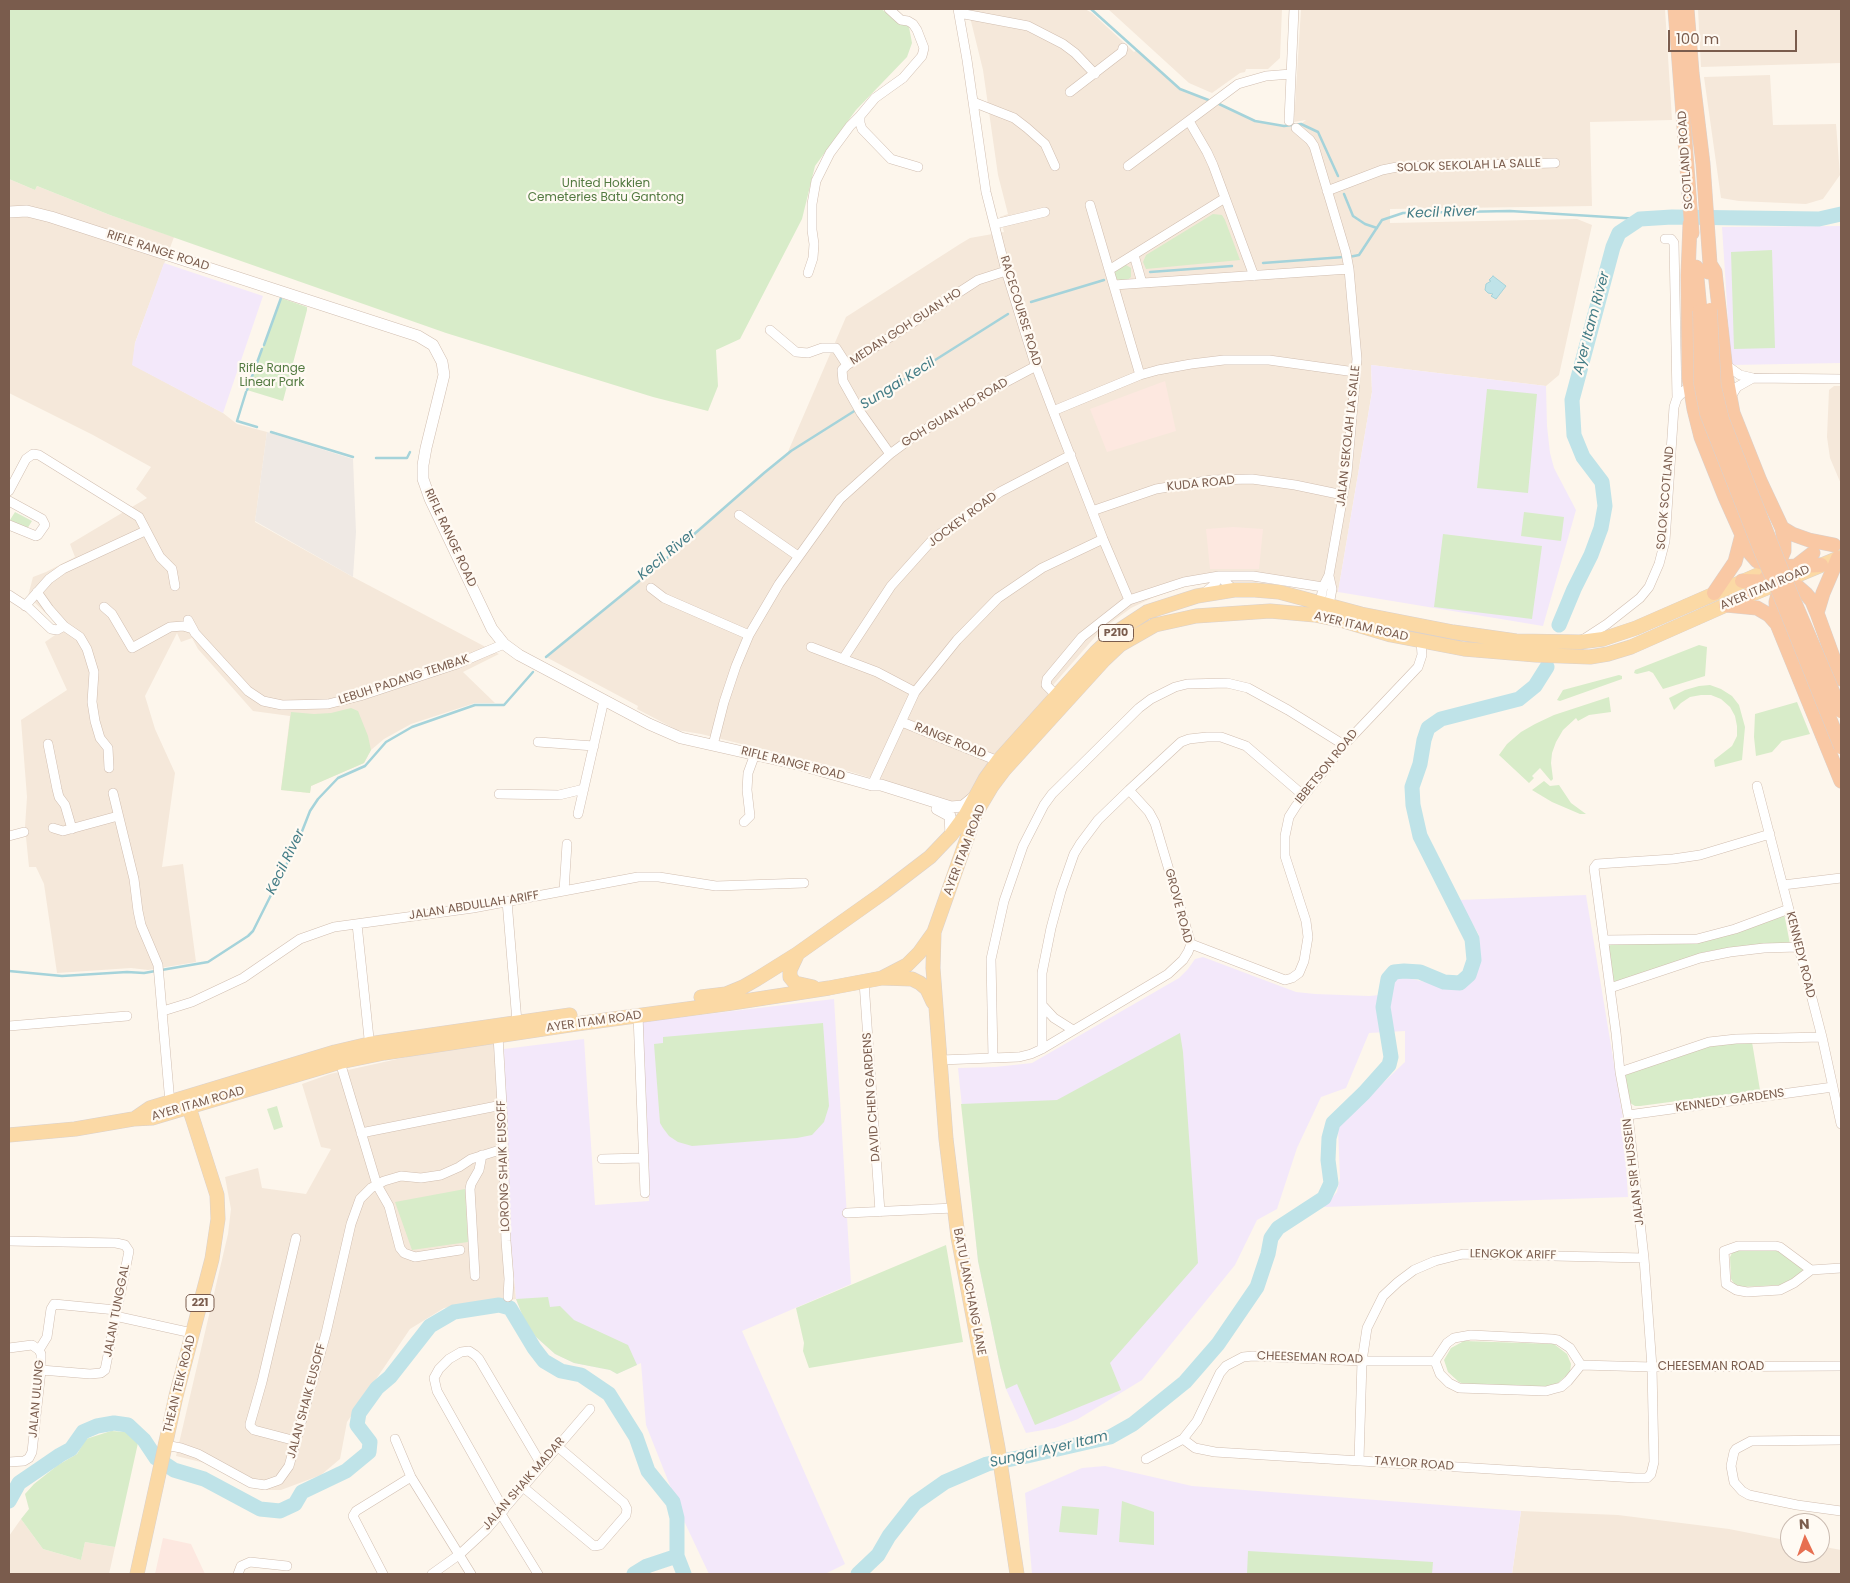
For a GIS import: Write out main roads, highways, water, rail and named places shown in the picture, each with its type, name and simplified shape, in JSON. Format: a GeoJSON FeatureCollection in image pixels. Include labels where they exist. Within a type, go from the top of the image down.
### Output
{"type":"FeatureCollection","features":[{"type":"Feature","properties":{"kind":"highway","name":"SCOTLAND ROAD"},"geometry":{"type":"LineString","coordinates":[[1676,9],[1690,224],[1705,311]]}},
{"type":"Feature","properties":{"kind":"highway","name":"SCOTLAND ROAD"},"geometry":{"type":"LineString","coordinates":[[1687,9],[1706,199],[1710,264],[1705,311]]}},
{"type":"Feature","properties":{"kind":"highway"},"geometry":{"type":"LineString","coordinates":[[1690,224],[1688,293],[1690,385],[1701,436],[1739,529],[1750,553],[1757,561],[1777,567],[1821,565]]}},
{"type":"Feature","properties":{"kind":"highway"},"geometry":{"type":"LineString","coordinates":[[1710,264],[1716,272],[1730,398],[1738,426],[1782,528],[1784,539],[1784,551],[1777,567],[1748,596]]}},
{"type":"Feature","properties":{"kind":"highway"},"geometry":{"type":"LineString","coordinates":[[1705,311],[1714,386],[1722,419],[1791,594],[1841,710]]}},
{"type":"Feature","properties":{"kind":"highway"},"geometry":{"type":"LineString","coordinates":[[1705,311],[1702,384],[1707,414],[1841,747]]}},
{"type":"Feature","properties":{"kind":"highway"},"geometry":{"type":"LineString","coordinates":[[1739,529],[1757,534],[1764,532],[1771,525],[1773,509]]}},
{"type":"Feature","properties":{"kind":"highway"},"geometry":{"type":"LineString","coordinates":[[1782,528],[1792,534],[1839,551],[1823,593],[1818,617]]}},
{"type":"Feature","properties":{"kind":"highway"},"geometry":{"type":"LineString","coordinates":[[1714,593],[1735,562],[1739,529]]}},
{"type":"Feature","properties":{"kind":"highway"},"geometry":{"type":"LineString","coordinates":[[1813,553],[1781,582],[1776,602],[1779,628],[1841,781]]}},
{"type":"Feature","properties":{"kind":"highway"},"geometry":{"type":"LineString","coordinates":[[1742,581],[1781,582],[1798,588],[1806,594],[1812,601],[1841,680]]}},
{"type":"Feature","properties":{"kind":"highway"},"geometry":{"type":"LineString","coordinates":[[1726,605],[1757,608],[1769,615],[1779,628]]}},
{"type":"Feature","properties":{"kind":"highway"},"geometry":{"type":"LineString","coordinates":[[1779,628],[1785,614],[1790,608],[1795,606],[1811,610],[1818,617]]}},
{"type":"Feature","properties":{"kind":"main road","name":"AYER ITAM ROAD"},"geometry":{"type":"LineString","coordinates":[[133,1119],[150,1108],[170,1102],[187,1103],[340,1062],[370,1050],[517,1022],[726,994],[746,986],[797,954],[930,857],[951,835],[965,816],[975,796],[998,761],[1096,652],[1132,620],[1161,606],[1199,596],[1234,590],[1279,592],[1398,622],[1516,641],[1580,642],[1603,639],[1636,628],[1742,581],[1813,553],[1839,551]]}},
{"type":"Feature","properties":{"kind":"main road","name":"AYER ITAM ROAD"},"geometry":{"type":"LineString","coordinates":[[9,1135],[75,1129],[133,1119],[152,1118],[187,1103],[335,1052],[498,1036],[732,1003],[882,978],[907,965],[919,953],[934,932],[976,813],[1004,770],[1104,660],[1120,645],[1140,632],[1155,626],[1196,616],[1270,611],[1316,615],[1421,641],[1484,651],[1590,657],[1631,647],[1821,565],[1839,551]]}},
{"type":"Feature","properties":{"kind":"main road"},"geometry":{"type":"LineString","coordinates":[[1196,616],[1203,608],[1204,603],[1199,596]]}},
{"type":"Feature","properties":{"kind":"main road","name":"BATU LANCHANG LANE"},"geometry":{"type":"LineString","coordinates":[[934,932],[933,968],[946,1139],[954,1208],[998,1448],[1017,1574]]}},
{"type":"Feature","properties":{"kind":"main road"},"geometry":{"type":"LineString","coordinates":[[797,954],[790,970],[792,980],[800,986],[829,988]]}},
{"type":"Feature","properties":{"kind":"main road","name":"BATU LANCHANG LANE"},"geometry":{"type":"LineString","coordinates":[[882,978],[912,979],[920,983],[927,989],[936,1007]]}},
{"type":"Feature","properties":{"kind":"main road","name":"THEAN TEIK ROAD"},"geometry":{"type":"LineString","coordinates":[[137,1574],[164,1447],[212,1260],[218,1219],[217,1196],[187,1103]]}},
{"type":"Feature","properties":{"kind":"water"},"geometry":{"type":"Polygon","coordinates":[[[1493,276],[1506,286],[1496,299],[1491,296],[1493,294],[1485,290],[1486,284],[1491,281],[1489,280],[1493,276]]]}},
{"type":"Feature","properties":{"kind":"waterway","name":"Sungai Kecil"},"geometry":{"type":"LineString","coordinates":[[1091,9],[1180,89],[1211,101]]}},
{"type":"Feature","properties":{"kind":"waterway","name":"Sungai Kecil"},"geometry":{"type":"LineString","coordinates":[[1217,103],[1255,121],[1284,126],[1301,124],[1318,132],[1338,176]]}},
{"type":"Feature","properties":{"kind":"waterway","name":"Sungai Kecil"},"geometry":{"type":"LineString","coordinates":[[1344,194],[1353,216],[1365,224],[1377,228]]}},
{"type":"Feature","properties":{"kind":"waterway","name":"Kecil River"},"geometry":{"type":"LineString","coordinates":[[1349,257],[1359,255],[1382,220],[1403,213],[1510,211],[1640,219]]}},
{"type":"Feature","properties":{"kind":"waterway","name":"Ayer Itam River"},"geometry":{"type":"LineString","coordinates":[[1559,625],[1591,555],[1601,528],[1605,506],[1602,482],[1583,457],[1574,435],[1572,400],[1613,247],[1619,233],[1640,219],[1672,217],[1819,219],[1841,214]]}},
{"type":"Feature","properties":{"kind":"waterway","name":"Kecil River"},"geometry":{"type":"LineString","coordinates":[[1263,263],[1344,257]]}},
{"type":"Feature","properties":{"kind":"waterway","name":"Sungai Kecil"},"geometry":{"type":"LineString","coordinates":[[1150,272],[1232,266]]}},
{"type":"Feature","properties":{"kind":"waterway","name":"Sungai Kecil"},"geometry":{"type":"LineString","coordinates":[[1031,302],[1104,280]]}},
{"type":"Feature","properties":{"kind":"waterway"},"geometry":{"type":"LineString","coordinates":[[264,345],[281,298]]}},
{"type":"Feature","properties":{"kind":"waterway","name":"Kecil River"},"geometry":{"type":"LineString","coordinates":[[546,657],[660,564],[791,451],[1008,314]]}},
{"type":"Feature","properties":{"kind":"waterway"},"geometry":{"type":"LineString","coordinates":[[247,390],[262,349]]}},
{"type":"Feature","properties":{"kind":"waterway"},"geometry":{"type":"LineString","coordinates":[[246,392],[237,421],[257,427]]}},
{"type":"Feature","properties":{"kind":"waterway"},"geometry":{"type":"LineString","coordinates":[[271,432],[353,457]]}},
{"type":"Feature","properties":{"kind":"waterway"},"geometry":{"type":"LineString","coordinates":[[376,458],[407,458],[410,452]]}},
{"type":"Feature","properties":{"kind":"waterway","name":"Sungai Ayer Itam"},"geometry":{"type":"LineString","coordinates":[[858,1574],[878,1555],[889,1536],[915,1503],[945,1482],[987,1464],[1110,1437],[1133,1424],[1185,1382],[1218,1344],[1257,1287],[1268,1254],[1271,1238],[1278,1228],[1324,1198],[1331,1183],[1328,1160],[1329,1138],[1333,1123],[1389,1065],[1391,1057],[1383,1007],[1388,979],[1394,972],[1404,971],[1420,972],[1444,982],[1460,983],[1469,975],[1474,960],[1472,939],[1420,836],[1413,805],[1412,787],[1420,764],[1428,728],[1441,719],[1519,699],[1535,686],[1547,667]]}},
{"type":"Feature","properties":{"kind":"waterway","name":"Kecil River"},"geometry":{"type":"LineString","coordinates":[[9,971],[62,976],[127,972],[144,973],[208,962],[253,931],[299,839],[310,811],[318,799],[338,778],[365,766],[386,742],[412,727],[475,705],[504,705],[533,672]]}},
{"type":"Feature","properties":{"kind":"waterway","name":"Sungai Ayer Itam"},"geometry":{"type":"LineString","coordinates":[[9,1501],[19,1483],[71,1449],[83,1432],[97,1426],[114,1423],[128,1425],[144,1440],[156,1458],[174,1470],[204,1479],[260,1509],[280,1511],[295,1504],[302,1492],[346,1471],[369,1452],[370,1442],[357,1425],[359,1413],[377,1388],[390,1377],[430,1326],[454,1312],[499,1305],[510,1308],[544,1361],[561,1371],[581,1375],[609,1394],[636,1437],[648,1471],[673,1502],[677,1518],[677,1556],[684,1574]]}},
{"type":"Feature","properties":{"kind":"waterway"},"geometry":{"type":"LineString","coordinates":[[634,1574],[647,1566],[677,1556]]}},
{"type":"Feature","properties":{"kind":"park label","name":"United Hokkien Cemeteries Batu Gantong"},"geometry":{"type":"Point","coordinates":[606,191]}},
{"type":"Feature","properties":{"kind":"park label","name":"Rifle Range Linear Park"},"geometry":{"type":"Point","coordinates":[272,376]}}]}
